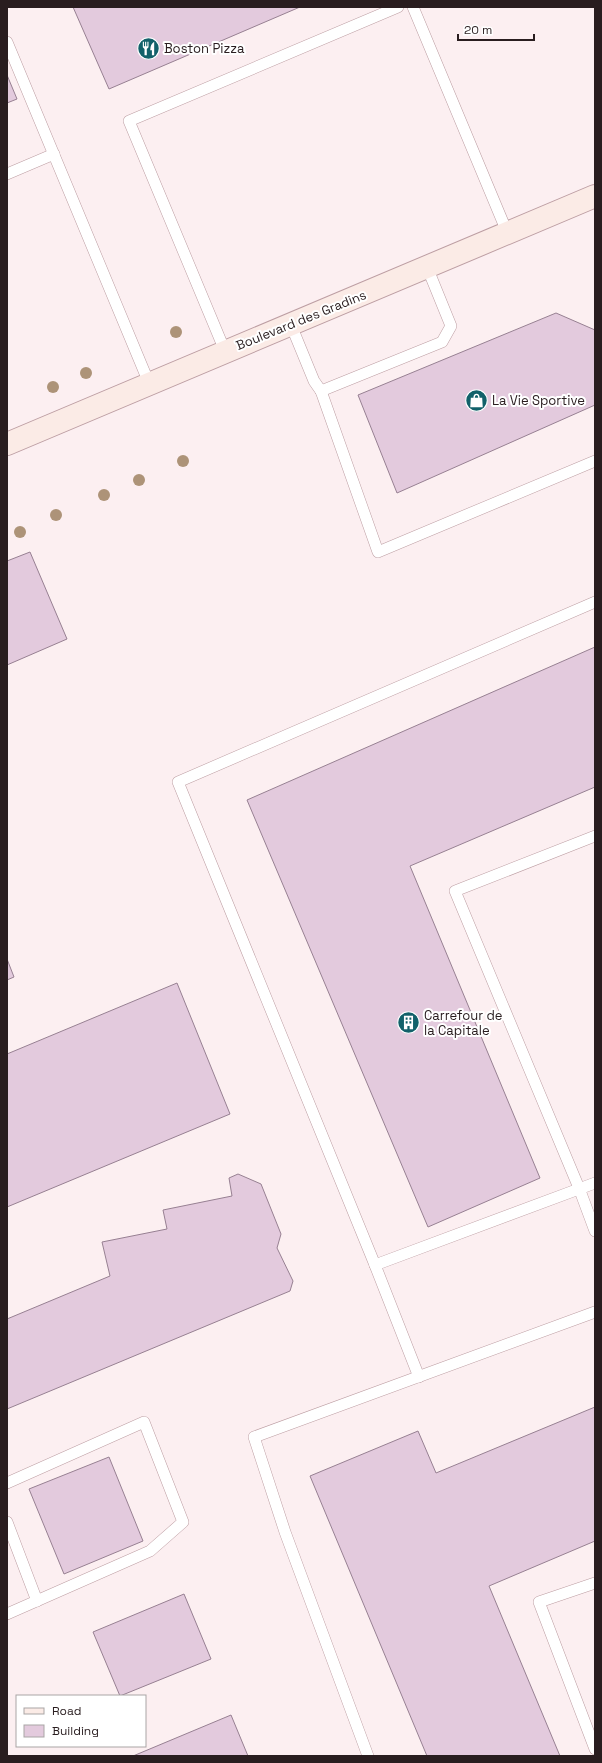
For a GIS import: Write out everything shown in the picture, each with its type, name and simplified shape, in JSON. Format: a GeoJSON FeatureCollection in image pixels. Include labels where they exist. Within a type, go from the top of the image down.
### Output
{"type":"FeatureCollection","features":[{"type":"Feature","properties":{"kind":"street","name":"Boulevard des Gradins"},"geometry":{"type":"LineString","coordinates":[[7,444],[595,196]]}},
{"type":"Feature","properties":{"kind":"lane"},"geometry":{"type":"LineString","coordinates":[[226,351],[129,121],[398,7]]}},
{"type":"Feature","properties":{"kind":"lane"},"geometry":{"type":"LineString","coordinates":[[413,7],[507,232]]}},
{"type":"Feature","properties":{"kind":"lane"},"geometry":{"type":"LineString","coordinates":[[7,42],[149,383]]}},
{"type":"Feature","properties":{"kind":"lane"},"geometry":{"type":"LineString","coordinates":[[7,174],[54,154]]}},
{"type":"Feature","properties":{"kind":"lane"},"geometry":{"type":"LineString","coordinates":[[320,391],[442,342],[451,326],[427,267]]}},
{"type":"Feature","properties":{"kind":"lane"},"geometry":{"type":"LineString","coordinates":[[291,325],[314,381],[320,391],[378,552],[595,461]]}},
{"type":"Feature","properties":{"kind":"lane"},"geometry":{"type":"LineString","coordinates":[[419,1377],[375,1265],[178,782],[595,602]]}},
{"type":"Feature","properties":{"kind":"lane"},"geometry":{"type":"LineString","coordinates":[[595,836],[455,891],[580,1188],[595,1231]]}},
{"type":"Feature","properties":{"kind":"lane"},"geometry":{"type":"LineString","coordinates":[[375,1265],[595,1183]]}},
{"type":"Feature","properties":{"kind":"lane"},"geometry":{"type":"LineString","coordinates":[[368,1756],[285,1532],[254,1437],[595,1312]]}},
{"type":"Feature","properties":{"kind":"lane"},"geometry":{"type":"LineString","coordinates":[[7,1483],[144,1422],[183,1522],[150,1551],[7,1614]]}},
{"type":"Feature","properties":{"kind":"lane"},"geometry":{"type":"LineString","coordinates":[[7,1522],[37,1601]]}},
{"type":"Feature","properties":{"kind":"lane"},"geometry":{"type":"LineString","coordinates":[[595,1583],[539,1602],[595,1749]]}},
{"type":"Feature","properties":{"kind":"building","name":"Boston Pizza"},"geometry":{"type":"Polygon","coordinates":[[[73,7],[300,7],[109,89],[73,7]]]}},
{"type":"Feature","properties":{"kind":"building"},"geometry":{"type":"Polygon","coordinates":[[[7,75],[17,99],[7,103],[7,75]]]}},
{"type":"Feature","properties":{"kind":"building","name":"La Vie Sportive"},"geometry":{"type":"Polygon","coordinates":[[[556,313],[595,330],[595,405],[397,493],[358,395],[556,313]]]}},
{"type":"Feature","properties":{"kind":"building"},"geometry":{"type":"Polygon","coordinates":[[[30,552],[67,639],[7,665],[7,561],[30,552]]]}},
{"type":"Feature","properties":{"kind":"building","name":"Carrefour de la Capitale"},"geometry":{"type":"Polygon","coordinates":[[[595,647],[595,787],[410,866],[540,1178],[428,1227],[247,800],[595,647]]]}},
{"type":"Feature","properties":{"kind":"building"},"geometry":{"type":"Polygon","coordinates":[[[7,959],[14,977],[7,980],[7,959]]]}},
{"type":"Feature","properties":{"kind":"building"},"geometry":{"type":"Polygon","coordinates":[[[177,983],[230,1114],[7,1207],[7,1054],[177,983]]]}},
{"type":"Feature","properties":{"kind":"building"},"geometry":{"type":"Polygon","coordinates":[[[238,1174],[261,1184],[281,1234],[277,1248],[293,1281],[290,1291],[7,1409],[7,1319],[110,1276],[102,1242],[167,1229],[163,1210],[232,1196],[229,1178],[238,1174]]]}},
{"type":"Feature","properties":{"kind":"building"},"geometry":{"type":"Polygon","coordinates":[[[595,1407],[595,1541],[489,1586],[560,1756],[427,1756],[310,1476],[418,1431],[436,1473],[595,1407]]]}},
{"type":"Feature","properties":{"kind":"building"},"geometry":{"type":"Polygon","coordinates":[[[109,1457],[143,1541],[64,1574],[29,1489],[109,1457]]]}},
{"type":"Feature","properties":{"kind":"building"},"geometry":{"type":"Polygon","coordinates":[[[184,1594],[211,1659],[120,1695],[93,1632],[184,1594]]]}},
{"type":"Feature","properties":{"kind":"building"},"geometry":{"type":"Polygon","coordinates":[[[231,1715],[248,1756],[133,1756],[231,1715]]]}},
{"type":"Feature","properties":{"kind":"place","name":"Boston Pizza"},"geometry":{"type":"Point","coordinates":[148,48]}},
{"type":"Feature","properties":{"kind":"place","name":"La Vie Sportive"},"geometry":{"type":"Point","coordinates":[477,400]}},
{"type":"Feature","properties":{"kind":"place","name":"Carrefour de la Capitale"},"geometry":{"type":"Point","coordinates":[408,1022]}}]}
